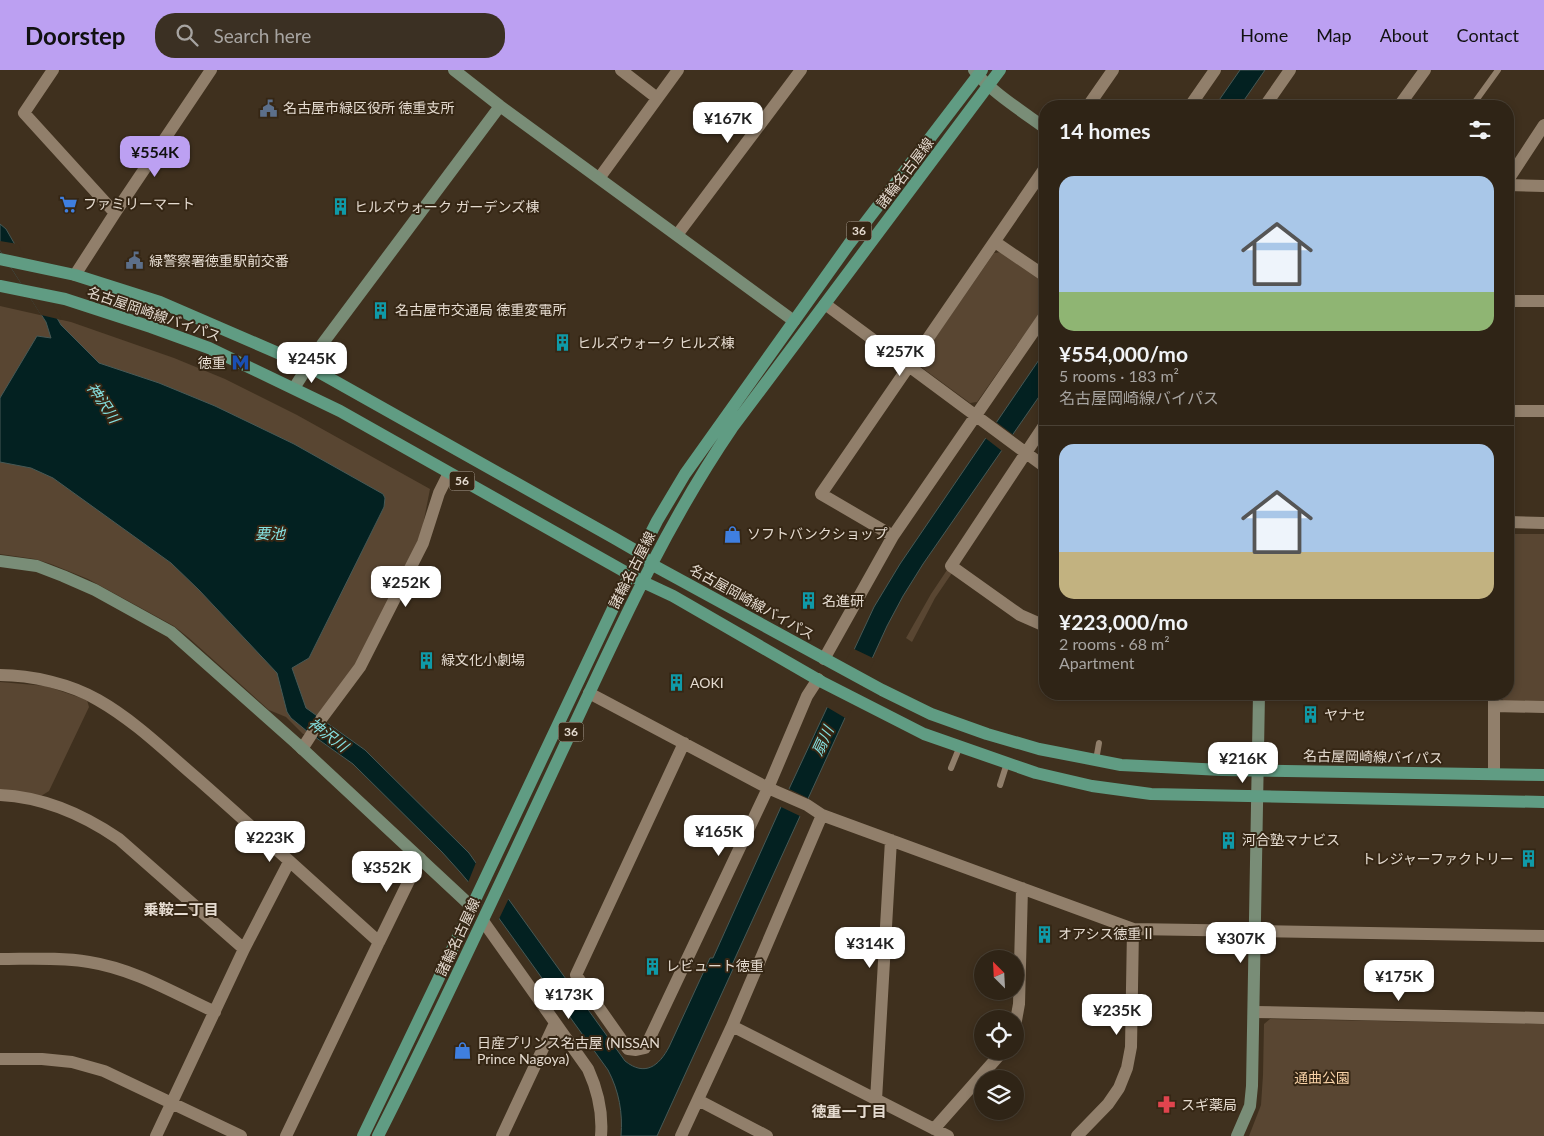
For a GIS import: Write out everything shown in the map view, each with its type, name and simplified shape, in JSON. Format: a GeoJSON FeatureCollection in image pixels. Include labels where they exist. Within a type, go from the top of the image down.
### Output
{"type":"FeatureCollection","features":[{"type":"Feature","properties":{"kind":"main road","name":"諸輪名古屋線"},"geometry":{"type":"LineString","coordinates":[[378,1136],[418,1059],[651,564],[712,457],[1000,70]]}},
{"type":"Feature","properties":{"kind":"main road","name":"諸輪名古屋線"},"geometry":{"type":"LineString","coordinates":[[363,1136],[640,553],[685,474],[849,244],[978,72]]}},
{"type":"Feature","properties":{"kind":"main road","name":"名古屋岡崎線バイパス"},"geometry":{"type":"LineString","coordinates":[[3,259],[75,274],[160,302],[308,366],[640,553],[651,564],[827,661],[931,714],[987,734],[1039,749],[1121,765],[1257,771],[1544,775]]}},
{"type":"Feature","properties":{"kind":"main road","name":"名古屋岡崎線バイパス"},"geometry":{"type":"LineString","coordinates":[[0,286],[65,299],[180,337],[294,388],[340,410],[820,681],[924,734],[1006,763],[1036,773],[1092,786],[1151,794],[1544,802]]}},
{"type":"Feature","properties":{"kind":"street"},"geometry":{"type":"LineString","coordinates":[[53,70],[24,113],[115,213]]}},
{"type":"Feature","properties":{"kind":"street"},"geometry":{"type":"LineString","coordinates":[[75,274],[211,70]]}},
{"type":"Feature","properties":{"kind":"street"},"geometry":{"type":"LineString","coordinates":[[454,70],[500,106],[600,177],[794,321]]}},
{"type":"Feature","properties":{"kind":"street"},"geometry":{"type":"LineString","coordinates":[[621,70],[657,98]]}},
{"type":"Feature","properties":{"kind":"street"},"geometry":{"type":"LineString","coordinates":[[600,177],[678,70]]}},
{"type":"Feature","properties":{"kind":"street"},"geometry":{"type":"LineString","coordinates":[[678,235],[801,70]]}},
{"type":"Feature","properties":{"kind":"street"},"geometry":{"type":"LineString","coordinates":[[1092,100],[1113,70]]}},
{"type":"Feature","properties":{"kind":"street"},"geometry":{"type":"LineString","coordinates":[[1194,100],[1215,70]]}},
{"type":"Feature","properties":{"kind":"street"},"geometry":{"type":"LineString","coordinates":[[1269,100],[1290,70]]}},
{"type":"Feature","properties":{"kind":"street"},"geometry":{"type":"LineString","coordinates":[[1403,100],[1424,70]]}},
{"type":"Feature","properties":{"kind":"street"},"geometry":{"type":"LineString","coordinates":[[978,72],[989,86],[1039,124]]}},
{"type":"Feature","properties":{"kind":"street"},"geometry":{"type":"LineString","coordinates":[[294,388],[323,343],[500,106]]}},
{"type":"Feature","properties":{"kind":"street"},"geometry":{"type":"LineString","coordinates":[[1514,171],[1544,125]]}},
{"type":"Feature","properties":{"kind":"street"},"geometry":{"type":"LineString","coordinates":[[893,536],[820,494],[1039,177]]}},
{"type":"Feature","properties":{"kind":"street"},"geometry":{"type":"LineString","coordinates":[[1514,185],[1544,186]]}},
{"type":"Feature","properties":{"kind":"street"},"geometry":{"type":"LineString","coordinates":[[995,242],[1039,272]]}},
{"type":"Feature","properties":{"kind":"street"},"geometry":{"type":"LineString","coordinates":[[1514,300],[1544,301]]}},
{"type":"Feature","properties":{"kind":"street"},"geometry":{"type":"LineString","coordinates":[[825,304],[1010,443],[1039,462]]}},
{"type":"Feature","properties":{"kind":"street"},"geometry":{"type":"LineString","coordinates":[[827,661],[854,603],[893,536],[1039,324]]}},
{"type":"Feature","properties":{"kind":"street"},"geometry":{"type":"LineString","coordinates":[[1514,411],[1544,411]]}},
{"type":"Feature","properties":{"kind":"street"},"geometry":{"type":"LineString","coordinates":[[1039,432],[951,566],[1020,615],[1039,623]]}},
{"type":"Feature","properties":{"kind":"street"},"geometry":{"type":"LineString","coordinates":[[302,748],[360,667],[423,544],[439,493],[449,473]]}},
{"type":"Feature","properties":{"kind":"street"},"geometry":{"type":"LineString","coordinates":[[1514,522],[1544,523]]}},
{"type":"Feature","properties":{"kind":"street"},"geometry":{"type":"LineString","coordinates":[[0,561],[36,566],[64,576],[130,608],[171,632],[473,904]]}},
{"type":"Feature","properties":{"kind":"street"},"geometry":{"type":"LineString","coordinates":[[0,675],[35,678],[63,685],[97,699],[130,720],[379,942]]}},
{"type":"Feature","properties":{"kind":"street"},"geometry":{"type":"LineString","coordinates":[[684,743],[576,975],[628,1048],[636,1050],[645,1048],[768,788],[808,696],[820,681]]}},
{"type":"Feature","properties":{"kind":"street"},"geometry":{"type":"LineString","coordinates":[[589,693],[768,788],[807,805],[822,814],[891,840],[971,866],[1022,888],[1133,929],[1544,936]]}},
{"type":"Feature","properties":{"kind":"street"},"geometry":{"type":"LineString","coordinates":[[1237,1136],[1250,1106],[1252,1086],[1259,700]]}},
{"type":"Feature","properties":{"kind":"street"},"geometry":{"type":"LineString","coordinates":[[1494,774],[1494,700],[1544,706]]}},
{"type":"Feature","properties":{"kind":"street"},"geometry":{"type":"LineString","coordinates":[[0,795],[47,803],[78,815],[106,830],[119,839],[244,949]]}},
{"type":"Feature","properties":{"kind":"street"},"geometry":{"type":"LineString","coordinates":[[681,1136],[732,1026],[822,814]]}},
{"type":"Feature","properties":{"kind":"street"},"geometry":{"type":"LineString","coordinates":[[876,1100],[891,840]]}},
{"type":"Feature","properties":{"kind":"street"},"geometry":{"type":"LineString","coordinates":[[286,1136],[420,858]]}},
{"type":"Feature","properties":{"kind":"street"},"geometry":{"type":"LineString","coordinates":[[156,1136],[244,949],[289,862]]}},
{"type":"Feature","properties":{"kind":"street"},"geometry":{"type":"LineString","coordinates":[[1018,1010],[1022,888]]}},
{"type":"Feature","properties":{"kind":"street"},"geometry":{"type":"LineString","coordinates":[[485,915],[555,1024],[588,1069],[602,1112],[601,1136]]}},
{"type":"Feature","properties":{"kind":"street"},"geometry":{"type":"LineString","coordinates":[[1078,1136],[1108,1104],[1119,1088],[1127,1068],[1131,1047],[1133,929]]}},
{"type":"Feature","properties":{"kind":"street"},"geometry":{"type":"LineString","coordinates":[[0,959],[74,960],[105,965],[132,973],[215,1012]]}},
{"type":"Feature","properties":{"kind":"street"},"geometry":{"type":"LineString","coordinates":[[1254,1012],[1544,1018]]}},
{"type":"Feature","properties":{"kind":"street"},"geometry":{"type":"LineString","coordinates":[[502,1136],[555,1024]]}},
{"type":"Feature","properties":{"kind":"street"},"geometry":{"type":"LineString","coordinates":[[732,1026],[948,1136]]}},
{"type":"Feature","properties":{"kind":"street"},"geometry":{"type":"LineString","coordinates":[[0,1059],[42,1059],[72,1062],[104,1071],[241,1136]]}},
{"type":"Feature","properties":{"kind":"street"},"geometry":{"type":"LineString","coordinates":[[934,1129],[996,1060]]}},
{"type":"Feature","properties":{"kind":"street"},"geometry":{"type":"LineString","coordinates":[[698,1100],[767,1136]]}},
{"type":"Feature","properties":{"kind":"lane"},"geometry":{"type":"LineString","coordinates":[[1476,100],[1498,70]]}},
{"type":"Feature","properties":{"kind":"lane"},"geometry":{"type":"LineString","coordinates":[[1096,760],[1099,742]]}},
{"type":"Feature","properties":{"kind":"lane"},"geometry":{"type":"LineString","coordinates":[[951,768],[960,746]]}},
{"type":"Feature","properties":{"kind":"lane"},"geometry":{"type":"LineString","coordinates":[[1000,785],[1006,763]]}},
{"type":"Feature","properties":{"kind":"green space"},"geometry":{"type":"Polygon","coordinates":[[[1001,252],[1039,278],[1039,314],[977,402],[970,403],[921,367],[920,360],[994,253],[1001,252]]]}},
{"type":"Feature","properties":{"kind":"green space"},"geometry":{"type":"Polygon","coordinates":[[[0,306],[71,322],[174,358],[225,379],[297,415],[430,489],[422,530],[416,545],[355,666],[308,735],[303,734],[286,717],[269,710],[174,626],[88,579],[35,559],[0,554],[0,306]]]}},
{"type":"Feature","properties":{"kind":"green space"},"geometry":{"type":"Polygon","coordinates":[[[1514,534],[1544,534],[1544,703],[1505,702],[1503,700],[1514,700],[1514,534]]]}},
{"type":"Feature","properties":{"kind":"green space"},"geometry":{"type":"Polygon","coordinates":[[[947,570],[952,573],[935,598],[912,642],[906,638],[947,570]]]}},
{"type":"Feature","properties":{"kind":"green space"},"geometry":{"type":"Polygon","coordinates":[[[0,682],[46,686],[87,700],[89,707],[49,791],[41,796],[0,789],[0,682]]]}},
{"type":"Feature","properties":{"kind":"green space","name":"通曲公園"},"geometry":{"type":"Polygon","coordinates":[[[1270,1019],[1544,1024],[1544,1136],[1249,1136],[1261,1105],[1264,1024],[1270,1019]]]}},
{"type":"Feature","properties":{"kind":"water"},"geometry":{"type":"Polygon","coordinates":[[[1240,70],[1265,70],[1244,100],[1219,100],[1240,70]]]}},
{"type":"Feature","properties":{"kind":"water","name":"要池"},"geometry":{"type":"Polygon","coordinates":[[[0,224],[6,229],[61,325],[99,363],[159,383],[215,406],[294,444],[383,494],[385,498],[384,507],[309,658],[292,668],[306,708],[365,750],[469,853],[507,897],[625,1061],[632,1066],[645,1069],[656,1064],[669,1047],[710,958],[713,958],[874,607],[900,564],[1039,360],[1039,397],[923,564],[887,626],[731,967],[733,969],[657,1136],[621,1136],[619,1102],[608,1070],[498,917],[442,852],[353,764],[291,718],[287,712],[277,673],[199,590],[171,563],[53,478],[31,468],[0,462],[0,398],[37,336],[51,338],[46,322],[0,250],[0,224]]]}},
{"type":"Feature","properties":{"kind":"pier"},"geometry":{"type":"Polygon","coordinates":[[[0,241],[18,244],[62,320],[41,315],[0,250],[0,241]]]}},
{"type":"Feature","properties":{"kind":"pier"},"geometry":{"type":"Polygon","coordinates":[[[995,421],[1015,436],[1002,451],[984,437],[995,421]]]}},
{"type":"Feature","properties":{"kind":"pier"},"geometry":{"type":"Polygon","coordinates":[[[852,648],[875,659],[847,719],[825,706],[852,648]]]}},
{"type":"Feature","properties":{"kind":"pier"},"geometry":{"type":"Polygon","coordinates":[[[787,788],[808,798],[802,817],[779,806],[787,788]]]}},
{"type":"Feature","properties":{"kind":"pier"},"geometry":{"type":"Polygon","coordinates":[[[477,860],[510,896],[498,921],[467,885],[477,860]]]}},
{"type":"Feature","properties":{"kind":"place","name":"名古屋市緑区役所 徳重支所"},"geometry":{"type":"Point","coordinates":[269,108]}},
{"type":"Feature","properties":{"kind":"place","name":"ファミリーマート"},"geometry":{"type":"Point","coordinates":[69,204]}},
{"type":"Feature","properties":{"kind":"place","name":"ヒルズウォーク ガーデンズ棟"},"geometry":{"type":"Point","coordinates":[340,207]}},
{"type":"Feature","properties":{"kind":"place","name":"緑警察署徳重駅前交番"},"geometry":{"type":"Point","coordinates":[135,261]}},
{"type":"Feature","properties":{"kind":"place","name":"名古屋市交通局 徳重変電所"},"geometry":{"type":"Point","coordinates":[381,310]}},
{"type":"Feature","properties":{"kind":"place","name":"ヒルズウォーク ヒルズ棟"},"geometry":{"type":"Point","coordinates":[563,343]}},
{"type":"Feature","properties":{"kind":"place","name":"徳重"},"geometry":{"type":"Point","coordinates":[240,363]}},
{"type":"Feature","properties":{"kind":"place","name":"ソフトバンクショップ"},"geometry":{"type":"Point","coordinates":[733,534]}},
{"type":"Feature","properties":{"kind":"place","name":"名進研"},"geometry":{"type":"Point","coordinates":[808,601]}},
{"type":"Feature","properties":{"kind":"place","name":"緑文化小劇場"},"geometry":{"type":"Point","coordinates":[427,660]}},
{"type":"Feature","properties":{"kind":"place","name":"AOKI"},"geometry":{"type":"Point","coordinates":[676,683]}},
{"type":"Feature","properties":{"kind":"place","name":"ヤナセ"},"geometry":{"type":"Point","coordinates":[1310,715]}},
{"type":"Feature","properties":{"kind":"place","name":"河合塾マナビス"},"geometry":{"type":"Point","coordinates":[1228,840]}},
{"type":"Feature","properties":{"kind":"place","name":"トレジャーファクトリー"},"geometry":{"type":"Point","coordinates":[1528,859]}},
{"type":"Feature","properties":{"kind":"place","name":"オアシス徳重Ⅱ"},"geometry":{"type":"Point","coordinates":[1044,934]}},
{"type":"Feature","properties":{"kind":"place","name":"レビュート徳重"},"geometry":{"type":"Point","coordinates":[652,966]}},
{"type":"Feature","properties":{"kind":"place","name":"日産プリンス名古屋 (NISSAN Prince Nagoya)"},"geometry":{"type":"Point","coordinates":[463,1051]}},
{"type":"Feature","properties":{"kind":"place","name":"スギ薬局"},"geometry":{"type":"Point","coordinates":[1167,1105]}},
{"type":"Feature","properties":{"kind":"district","name":"乗鞍二丁目"},"geometry":{"type":"Point","coordinates":[181,910]}},
{"type":"Feature","properties":{"kind":"district","name":"徳重一丁目"},"geometry":{"type":"Point","coordinates":[849,1112]}},
{"type":"Feature","properties":{"kind":"water label","name":"神沢川"},"geometry":{"type":"Point","coordinates":[103,403]}},
{"type":"Feature","properties":{"kind":"water label","name":"神沢川"},"geometry":{"type":"Point","coordinates":[328,735]}},
{"type":"Feature","properties":{"kind":"water label","name":"扇川"},"geometry":{"type":"Point","coordinates":[823,741]}}]}
